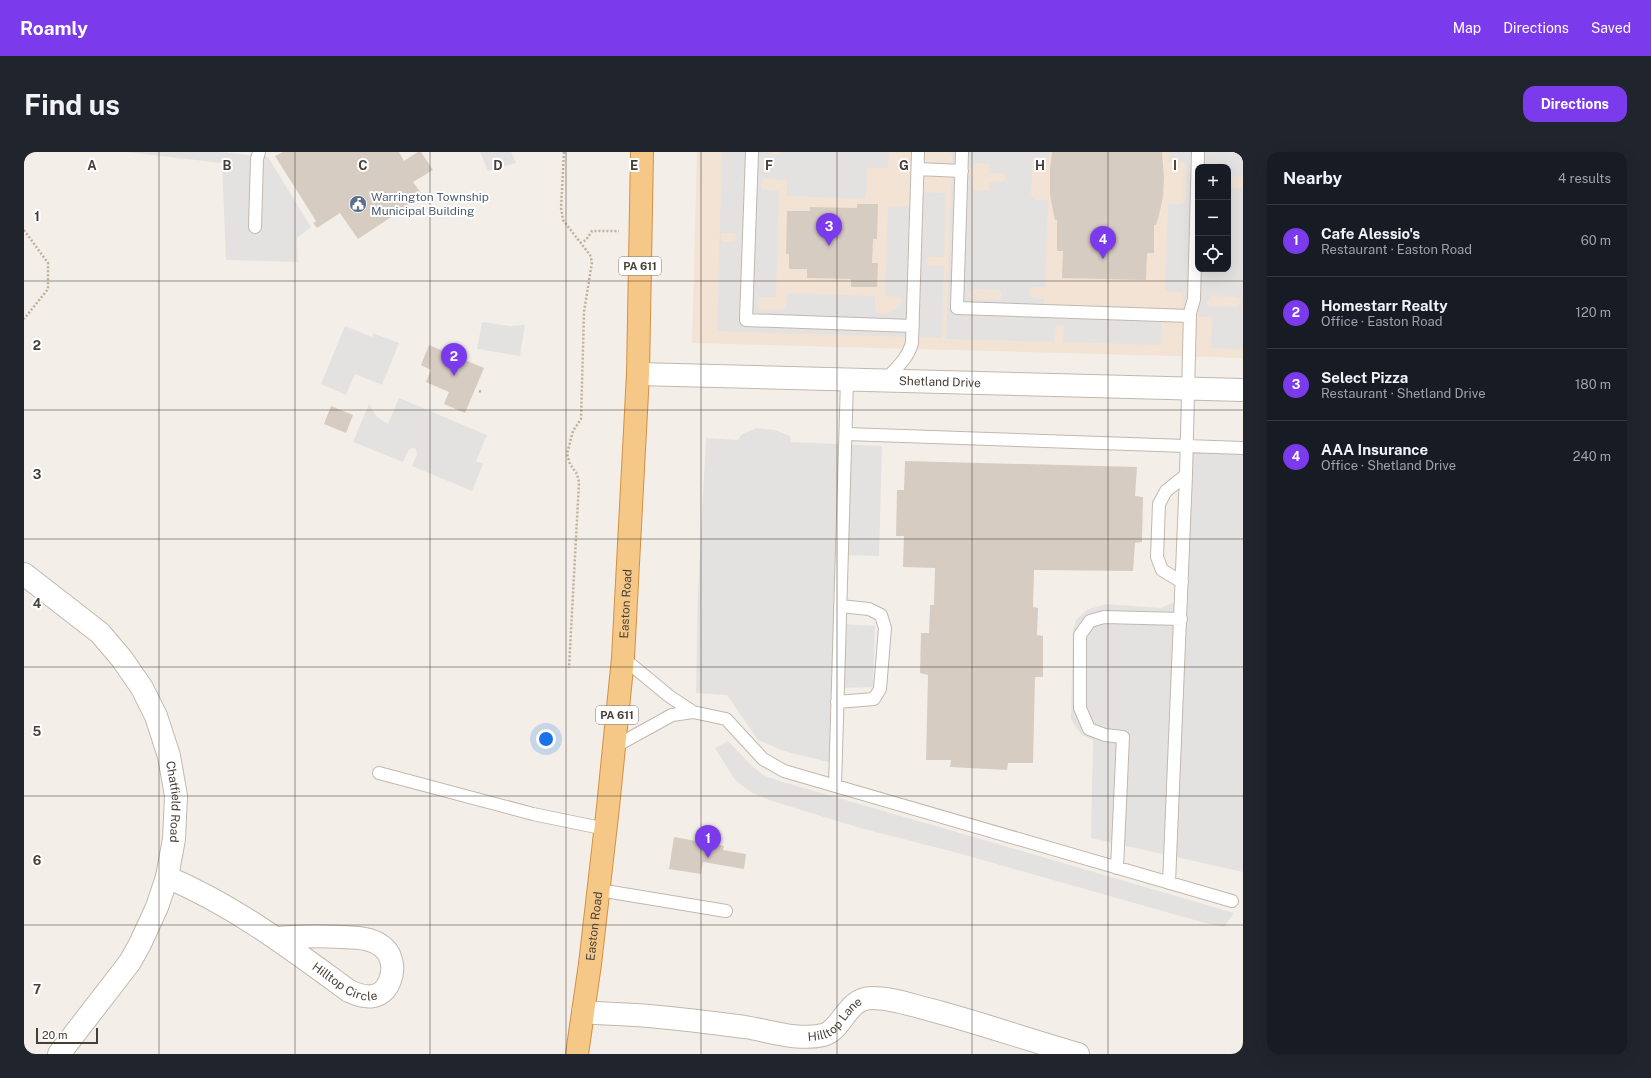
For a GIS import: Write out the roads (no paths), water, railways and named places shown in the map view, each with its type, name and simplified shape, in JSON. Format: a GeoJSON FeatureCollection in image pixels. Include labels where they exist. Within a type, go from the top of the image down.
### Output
{"type":"FeatureCollection","features":[{"type":"Feature","properties":{"kind":"highway","name":"Easton Road"},"geometry":{"type":"LineString","coordinates":[[577,1054],[599,890],[623,658],[638,374],[642,152]]}},
{"type":"Feature","properties":{"kind":"street","name":"Shetland Drive"},"geometry":{"type":"LineString","coordinates":[[638,374],[1243,390]]}},
{"type":"Feature","properties":{"kind":"street","name":"Chatfield Road"},"geometry":{"type":"LineString","coordinates":[[24,574],[100,633],[142,688],[156,716],[169,756],[176,796],[174,839],[167,877],[157,906],[140,944],[130,962],[59,1054]]}},
{"type":"Feature","properties":{"kind":"street","name":"Hilltop Circle"},"geometry":{"type":"LineString","coordinates":[[167,877],[194,888],[235,911],[277,938],[349,991],[372,997],[382,993],[389,984],[392,971],[391,957],[383,947],[373,941],[358,938],[303,935],[277,938]]}},
{"type":"Feature","properties":{"kind":"street","name":"Hilltop Lane"},"geometry":{"type":"LineString","coordinates":[[583,1012],[648,1016],[745,1027],[797,1036],[823,1035],[831,1031],[846,1012],[858,1002],[870,998],[884,999],[960,1018],[1078,1054]]}},
{"type":"Feature","properties":{"kind":"lane"},"geometry":{"type":"LineString","coordinates":[[256,227],[257,160],[259,152]]}},
{"type":"Feature","properties":{"kind":"lane"},"geometry":{"type":"LineString","coordinates":[[752,152],[746,320],[913,326]]}},
{"type":"Feature","properties":{"kind":"lane"},"geometry":{"type":"LineString","coordinates":[[884,381],[899,366],[909,352],[913,326],[918,152]]}},
{"type":"Feature","properties":{"kind":"lane"},"geometry":{"type":"LineString","coordinates":[[962,152],[957,308],[1190,316]]}},
{"type":"Feature","properties":{"kind":"lane"},"geometry":{"type":"LineString","coordinates":[[1169,883],[1181,619],[1190,316],[1194,299],[1198,152]]}},
{"type":"Feature","properties":{"kind":"lane"},"geometry":{"type":"LineString","coordinates":[[918,169],[962,171]]}},
{"type":"Feature","properties":{"kind":"lane"},"geometry":{"type":"LineString","coordinates":[[835,786],[847,380]]}},
{"type":"Feature","properties":{"kind":"lane"},"geometry":{"type":"LineString","coordinates":[[846,434],[1243,448]]}},
{"type":"Feature","properties":{"kind":"lane"},"geometry":{"type":"LineString","coordinates":[[1182,582],[1162,570],[1158,557],[1159,504],[1166,491],[1186,475]]}},
{"type":"Feature","properties":{"kind":"lane"},"geometry":{"type":"LineString","coordinates":[[838,702],[874,699],[880,689],[885,628],[881,615],[869,609],[840,606]]}},
{"type":"Feature","properties":{"kind":"lane"},"geometry":{"type":"LineString","coordinates":[[1117,868],[1123,737],[1105,735],[1089,728],[1080,708],[1080,635],[1090,621],[1104,617],[1181,619]]}},
{"type":"Feature","properties":{"kind":"lane"},"geometry":{"type":"LineString","coordinates":[[623,658],[669,696],[693,712]]}},
{"type":"Feature","properties":{"kind":"lane"},"geometry":{"type":"LineString","coordinates":[[614,747],[672,715],[693,712],[726,719],[763,759],[784,771],[1232,901]]}},
{"type":"Feature","properties":{"kind":"lane"},"geometry":{"type":"LineString","coordinates":[[379,773],[533,814],[606,829]]}},
{"type":"Feature","properties":{"kind":"lane"},"geometry":{"type":"LineString","coordinates":[[599,890],[726,911]]}},
{"type":"Feature","properties":{"kind":"place","name":"Warrington Township Municipal Building"},"geometry":{"type":"Point","coordinates":[358,204]}},
{"type":"Feature","properties":{"kind":"place","name":"Select Pizza"},"geometry":{"type":"Point","coordinates":[829,246]}},
{"type":"Feature","properties":{"kind":"place","name":"AAA Insurance"},"geometry":{"type":"Point","coordinates":[1103,259]}},
{"type":"Feature","properties":{"kind":"place","name":"Homestarr Realty"},"geometry":{"type":"Point","coordinates":[454,376]}},
{"type":"Feature","properties":{"kind":"place","name":"Cafe Alessio's"},"geometry":{"type":"Point","coordinates":[708,858]}}]}
